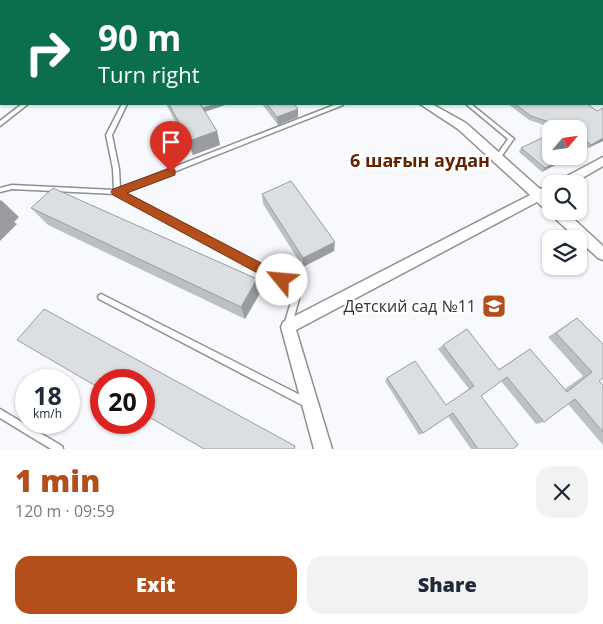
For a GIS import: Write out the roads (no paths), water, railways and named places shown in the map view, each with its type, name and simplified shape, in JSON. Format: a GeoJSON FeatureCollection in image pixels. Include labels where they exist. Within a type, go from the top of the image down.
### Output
{"type":"FeatureCollection","features":[{"type":"Feature","properties":{"kind":"street"},"geometry":{"type":"LineString","coordinates":[[426,105],[462,126],[497,159],[542,191]]}},
{"type":"Feature","properties":{"kind":"street"},"geometry":{"type":"LineString","coordinates":[[578,175],[603,161]]}},
{"type":"Feature","properties":{"kind":"street"},"geometry":{"type":"LineString","coordinates":[[323,449],[308,403],[288,327],[542,195]]}},
{"type":"Feature","properties":{"kind":"street"},"geometry":{"type":"LineString","coordinates":[[566,220],[603,254]]}},
{"type":"Feature","properties":{"kind":"lane"},"geometry":{"type":"LineString","coordinates":[[0,124],[24,105]]}},
{"type":"Feature","properties":{"kind":"lane"},"geometry":{"type":"LineString","coordinates":[[116,192],[116,170],[109,135],[124,105]]}},
{"type":"Feature","properties":{"kind":"lane"},"geometry":{"type":"LineString","coordinates":[[0,190],[12,187],[116,192],[338,105]]}},
{"type":"Feature","properties":{"kind":"lane"},"geometry":{"type":"LineString","coordinates":[[469,105],[511,139],[497,159]]}},
{"type":"Feature","properties":{"kind":"lane"},"geometry":{"type":"LineString","coordinates":[[116,192],[298,288],[288,327]]}},
{"type":"Feature","properties":{"kind":"lane"},"geometry":{"type":"LineString","coordinates":[[102,298],[308,403]]}},
{"type":"Feature","properties":{"kind":"lane"},"geometry":{"type":"LineString","coordinates":[[0,413],[59,449]]}},
{"type":"Feature","properties":{"kind":"place","name":"Детский сад №11"},"geometry":{"type":"Point","coordinates":[494,306]}},
{"type":"Feature","properties":{"kind":"district","name":"6 шағын аудан"},"geometry":{"type":"Point","coordinates":[420,161]}}]}
